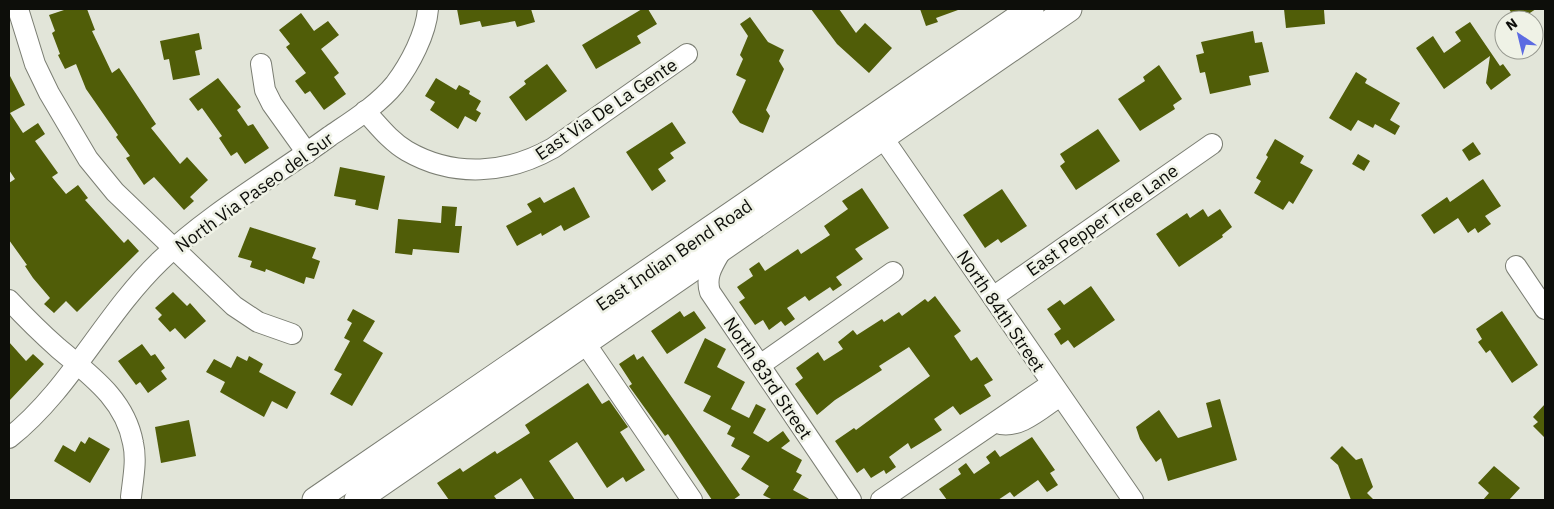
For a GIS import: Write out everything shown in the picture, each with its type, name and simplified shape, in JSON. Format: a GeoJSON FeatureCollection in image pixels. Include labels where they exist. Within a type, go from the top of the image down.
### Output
{"type":"FeatureCollection","features":[{"type":"Feature","properties":{"kind":"main road","name":"East Indian Bend Road"},"geometry":{"type":"LineString","coordinates":[[357,500],[721,251],[1031,9]]}},
{"type":"Feature","properties":{"kind":"main road","name":"East Indian Bend Road"},"geometry":{"type":"LineString","coordinates":[[315,500],[876,129],[1069,9]]}},
{"type":"Feature","properties":{"kind":"street"},"geometry":{"type":"LineString","coordinates":[[18,9],[35,64],[71,133],[88,159],[115,192],[234,306],[258,322],[292,334]]}},
{"type":"Feature","properties":{"kind":"street","name":"North Via Paseo del Sur"},"geometry":{"type":"LineString","coordinates":[[9,438],[22,428],[56,391],[137,285],[174,248],[195,230],[365,111],[394,85],[409,62],[418,42],[428,9]]}},
{"type":"Feature","properties":{"kind":"street","name":"East Via De La Gente"},"geometry":{"type":"LineString","coordinates":[[365,111],[389,137],[407,151],[427,160],[450,168],[479,170],[501,168],[532,160],[553,148],[687,54]]}},
{"type":"Feature","properties":{"kind":"street"},"geometry":{"type":"LineString","coordinates":[[260,64],[265,90],[272,104],[307,153]]}},
{"type":"Feature","properties":{"kind":"street","name":"North 84th Street"},"geometry":{"type":"LineString","coordinates":[[876,129],[1133,500]]}},
{"type":"Feature","properties":{"kind":"street","name":"East Pepper Tree Lane"},"geometry":{"type":"LineString","coordinates":[[992,297],[1212,144]]}},
{"type":"Feature","properties":{"kind":"street","name":"North 83rd Street"},"geometry":{"type":"LineString","coordinates":[[721,251],[710,271],[708,281],[710,292],[851,500]]}},
{"type":"Feature","properties":{"kind":"street"},"geometry":{"type":"LineString","coordinates":[[1516,266],[1545,309]]}},
{"type":"Feature","properties":{"kind":"street"},"geometry":{"type":"LineString","coordinates":[[760,365],[893,272]]}},
{"type":"Feature","properties":{"kind":"street"},"geometry":{"type":"LineString","coordinates":[[9,300],[35,328],[94,376],[112,396],[124,416],[133,443],[134,473],[130,496]]}},
{"type":"Feature","properties":{"kind":"street"},"geometry":{"type":"LineString","coordinates":[[585,343],[692,500]]}},
{"type":"Feature","properties":{"kind":"street"},"geometry":{"type":"LineString","coordinates":[[881,500],[995,422],[1056,390]]}},
{"type":"Feature","properties":{"kind":"building"},"geometry":{"type":"Polygon","coordinates":[[[67,9],[87,9],[95,30],[92,31],[112,73],[119,68],[156,124],[151,128],[180,164],[187,157],[208,180],[190,197],[194,201],[184,210],[154,177],[144,185],[126,158],[130,156],[116,137],[118,135],[86,89],[76,64],[65,69],[58,55],[60,54],[52,33],[55,31],[49,15],[67,9]]]}},
{"type":"Feature","properties":{"kind":"building"},"geometry":{"type":"Polygon","coordinates":[[[457,9],[531,9],[535,22],[517,27],[515,21],[482,27],[480,21],[460,25],[457,9]]]}},
{"type":"Feature","properties":{"kind":"building"},"geometry":{"type":"Polygon","coordinates":[[[642,9],[648,9],[657,24],[637,36],[641,43],[596,69],[582,45],[642,9]]]}},
{"type":"Feature","properties":{"kind":"building"},"geometry":{"type":"Polygon","coordinates":[[[811,9],[839,9],[856,33],[865,23],[892,48],[869,73],[837,44],[811,9]]]}},
{"type":"Feature","properties":{"kind":"building"},"geometry":{"type":"Polygon","coordinates":[[[920,9],[958,10],[936,18],[938,22],[926,26],[920,9]]]}},
{"type":"Feature","properties":{"kind":"building"},"geometry":{"type":"Polygon","coordinates":[[[1284,9],[1324,10],[1325,24],[1286,28],[1284,9]]]}},
{"type":"Feature","properties":{"kind":"building"},"geometry":{"type":"Polygon","coordinates":[[[1509,9],[1536,9],[1534,10],[1509,9]]]}},
{"type":"Feature","properties":{"kind":"building"},"geometry":{"type":"Polygon","coordinates":[[[301,13],[314,31],[328,21],[339,35],[321,49],[339,73],[334,77],[346,94],[324,110],[310,91],[305,94],[295,81],[306,73],[286,47],[290,44],[279,30],[301,13]]]}},
{"type":"Feature","properties":{"kind":"building"},"geometry":{"type":"Polygon","coordinates":[[[750,17],[768,42],[784,50],[779,61],[784,69],[766,110],[770,116],[763,133],[740,123],[732,112],[746,80],[736,75],[743,59],[740,55],[748,36],[740,24],[750,17]]]}},
{"type":"Feature","properties":{"kind":"building"},"geometry":{"type":"Polygon","coordinates":[[[1470,22],[1494,60],[1500,66],[1503,64],[1511,75],[1491,90],[1486,83],[1490,56],[1444,89],[1416,48],[1433,36],[1444,53],[1461,41],[1455,32],[1470,22]]]}},
{"type":"Feature","properties":{"kind":"building"},"geometry":{"type":"Polygon","coordinates":[[[1253,31],[1255,43],[1262,42],[1269,72],[1249,76],[1251,85],[1210,94],[1205,72],[1200,73],[1196,55],[1204,53],[1201,42],[1253,31]]]}},
{"type":"Feature","properties":{"kind":"building"},"geometry":{"type":"Polygon","coordinates":[[[199,33],[202,49],[195,51],[200,75],[173,80],[169,59],[164,60],[160,41],[199,33]]]}},
{"type":"Feature","properties":{"kind":"building"},"geometry":{"type":"Polygon","coordinates":[[[547,64],[567,91],[526,121],[509,97],[526,84],[524,81],[547,64]]]}},
{"type":"Feature","properties":{"kind":"building"},"geometry":{"type":"Polygon","coordinates":[[[1159,65],[1182,99],[1173,105],[1175,109],[1140,131],[1118,99],[1145,81],[1143,77],[1159,65]]]}},
{"type":"Feature","properties":{"kind":"building"},"geometry":{"type":"Polygon","coordinates":[[[1356,72],[1367,79],[1365,83],[1400,103],[1390,120],[1400,126],[1395,135],[1375,124],[1373,128],[1358,120],[1351,131],[1329,118],[1356,72]]]}},
{"type":"Feature","properties":{"kind":"building"},"geometry":{"type":"Polygon","coordinates":[[[9,74],[25,105],[10,113],[23,133],[38,123],[45,134],[35,141],[58,173],[52,177],[66,194],[78,185],[88,198],[85,200],[124,243],[128,239],[139,251],[77,312],[66,301],[54,313],[44,304],[50,298],[33,278],[25,266],[27,265],[9,240],[9,183],[15,179],[9,170],[9,74]]]}},
{"type":"Feature","properties":{"kind":"building"},"geometry":{"type":"Polygon","coordinates":[[[218,78],[241,107],[237,110],[248,126],[253,124],[269,148],[245,164],[237,152],[231,156],[219,138],[222,136],[202,108],[198,111],[189,99],[218,78]]]}},
{"type":"Feature","properties":{"kind":"building"},"geometry":{"type":"Polygon","coordinates":[[[436,78],[456,90],[459,85],[470,91],[469,94],[481,101],[476,110],[481,113],[476,122],[465,116],[458,129],[430,110],[435,102],[425,96],[436,78]]]}},
{"type":"Feature","properties":{"kind":"building"},"geometry":{"type":"Polygon","coordinates":[[[672,122],[686,143],[670,153],[674,158],[658,169],[666,181],[652,191],[626,152],[672,122]]]}},
{"type":"Feature","properties":{"kind":"building"},"geometry":{"type":"Polygon","coordinates":[[[1098,129],[1120,161],[1076,190],[1060,166],[1065,162],[1060,154],[1098,129]]]}},
{"type":"Feature","properties":{"kind":"building"},"geometry":{"type":"Polygon","coordinates":[[[1275,139],[1304,156],[1300,163],[1313,170],[1293,204],[1289,201],[1283,210],[1254,193],[1261,181],[1256,178],[1268,157],[1266,155],[1275,139]]]}},
{"type":"Feature","properties":{"kind":"building"},"geometry":{"type":"Polygon","coordinates":[[[1473,142],[1481,154],[1469,161],[1462,150],[1473,142]]]}},
{"type":"Feature","properties":{"kind":"building"},"geometry":{"type":"Polygon","coordinates":[[[1358,154],[1370,161],[1364,171],[1352,164],[1358,154]]]}},
{"type":"Feature","properties":{"kind":"building"},"geometry":{"type":"Polygon","coordinates":[[[340,167],[385,176],[378,210],[355,205],[356,200],[334,196],[340,167]]]}},
{"type":"Feature","properties":{"kind":"building"},"geometry":{"type":"Polygon","coordinates":[[[1483,179],[1501,206],[1485,216],[1491,224],[1478,233],[1475,228],[1468,233],[1458,218],[1434,234],[1421,215],[1447,197],[1450,202],[1483,179]]]}},
{"type":"Feature","properties":{"kind":"building"},"geometry":{"type":"Polygon","coordinates":[[[574,187],[590,217],[564,231],[561,225],[542,236],[541,233],[517,246],[506,226],[532,212],[527,204],[540,197],[544,203],[574,187]]]}},
{"type":"Feature","properties":{"kind":"building"},"geometry":{"type":"Polygon","coordinates":[[[862,188],[889,228],[855,249],[863,259],[836,277],[842,285],[833,291],[830,287],[809,301],[805,296],[787,308],[795,319],[785,326],[781,321],[769,330],[763,320],[755,325],[739,302],[745,298],[737,287],[753,276],[749,269],[759,262],[765,271],[798,249],[801,254],[830,235],[824,226],[848,209],[842,201],[862,188]]]}},
{"type":"Feature","properties":{"kind":"building"},"geometry":{"type":"Polygon","coordinates":[[[1002,189],[1027,226],[1001,243],[998,239],[985,248],[963,215],[1002,189]]]}},
{"type":"Feature","properties":{"kind":"building"},"geometry":{"type":"Polygon","coordinates":[[[442,206],[457,207],[455,226],[462,226],[459,253],[413,249],[412,255],[395,253],[398,219],[441,223],[442,206]]]}},
{"type":"Feature","properties":{"kind":"building"},"geometry":{"type":"Polygon","coordinates":[[[1203,209],[1208,217],[1220,209],[1232,227],[1222,235],[1223,237],[1179,267],[1156,234],[1187,213],[1190,218],[1203,209]]]}},
{"type":"Feature","properties":{"kind":"building"},"geometry":{"type":"Polygon","coordinates":[[[250,227],[316,248],[312,258],[320,261],[314,279],[306,277],[304,284],[266,269],[265,272],[250,267],[252,261],[238,257],[250,227]]]}},
{"type":"Feature","properties":{"kind":"building"},"geometry":{"type":"Polygon","coordinates":[[[1091,286],[1115,320],[1074,348],[1068,340],[1061,345],[1054,334],[1061,329],[1047,309],[1060,300],[1064,305],[1091,286]]]}},
{"type":"Feature","properties":{"kind":"building"},"geometry":{"type":"Polygon","coordinates":[[[173,292],[187,306],[190,303],[206,321],[185,339],[175,328],[170,332],[158,319],[162,315],[155,308],[173,292]]]}},
{"type":"Feature","properties":{"kind":"building"},"geometry":{"type":"Polygon","coordinates":[[[935,296],[961,331],[954,336],[971,361],[977,357],[993,380],[984,385],[991,396],[960,415],[953,406],[934,419],[942,430],[911,449],[908,443],[889,457],[896,467],[886,474],[884,470],[871,478],[864,468],[857,473],[835,441],[854,428],[856,430],[930,376],[909,347],[879,366],[882,370],[835,400],[817,415],[795,384],[803,378],[796,368],[818,352],[824,361],[843,349],[838,342],[853,330],[857,335],[882,319],[884,322],[899,312],[902,316],[925,299],[928,302],[935,296]]]}},
{"type":"Feature","properties":{"kind":"building"},"geometry":{"type":"Polygon","coordinates":[[[353,309],[375,321],[363,341],[383,353],[352,406],[330,394],[342,374],[334,370],[350,341],[344,338],[352,323],[347,320],[353,309]]]}},
{"type":"Feature","properties":{"kind":"building"},"geometry":{"type":"Polygon","coordinates":[[[680,311],[684,317],[694,311],[706,328],[667,354],[651,331],[680,311]]]}},
{"type":"Feature","properties":{"kind":"building"},"geometry":{"type":"Polygon","coordinates":[[[1502,311],[1538,365],[1512,383],[1490,350],[1486,353],[1478,342],[1482,339],[1476,329],[1502,311]]]}},
{"type":"Feature","properties":{"kind":"building"},"geometry":{"type":"Polygon","coordinates":[[[705,338],[726,349],[717,367],[745,382],[731,409],[749,418],[756,404],[766,409],[753,433],[768,442],[783,431],[790,441],[781,448],[802,460],[796,472],[802,475],[793,490],[811,500],[773,500],[763,495],[769,486],[741,469],[750,456],[731,446],[735,438],[727,434],[731,426],[703,411],[711,396],[684,383],[705,338]]]}},
{"type":"Feature","properties":{"kind":"building"},"geometry":{"type":"Polygon","coordinates":[[[9,342],[26,361],[33,354],[44,364],[9,401],[9,342]]]}},
{"type":"Feature","properties":{"kind":"building"},"geometry":{"type":"Polygon","coordinates":[[[142,344],[151,356],[155,354],[165,368],[161,371],[167,379],[148,393],[140,382],[136,385],[118,361],[142,344]]]}},
{"type":"Feature","properties":{"kind":"building"},"geometry":{"type":"Polygon","coordinates":[[[634,354],[637,360],[643,356],[740,495],[733,500],[712,500],[668,434],[665,436],[629,386],[632,384],[619,364],[634,354]]]}},
{"type":"Feature","properties":{"kind":"building"},"geometry":{"type":"Polygon","coordinates":[[[237,356],[247,361],[249,356],[263,364],[259,372],[296,392],[287,409],[272,401],[264,417],[220,392],[225,382],[206,372],[214,359],[231,368],[237,356]]]}},
{"type":"Feature","properties":{"kind":"building"},"geometry":{"type":"Polygon","coordinates":[[[588,383],[602,404],[609,400],[628,427],[620,432],[645,470],[626,482],[623,477],[607,488],[577,442],[549,461],[575,500],[535,500],[521,478],[494,496],[497,500],[449,500],[437,483],[460,468],[463,472],[495,451],[497,454],[530,433],[525,425],[588,383]]]}},
{"type":"Feature","properties":{"kind":"building"},"geometry":{"type":"Polygon","coordinates":[[[1220,399],[1237,460],[1168,481],[1161,458],[1156,462],[1140,439],[1136,427],[1159,410],[1178,438],[1212,427],[1206,403],[1220,399]]]}},
{"type":"Feature","properties":{"kind":"building"},"geometry":{"type":"Polygon","coordinates":[[[1545,404],[1545,438],[1533,426],[1538,422],[1533,417],[1545,404]]]}},
{"type":"Feature","properties":{"kind":"building"},"geometry":{"type":"Polygon","coordinates":[[[189,420],[196,456],[161,463],[155,427],[189,420]]]}},
{"type":"Feature","properties":{"kind":"building"},"geometry":{"type":"Polygon","coordinates":[[[89,437],[110,449],[90,483],[54,461],[63,445],[75,452],[81,441],[85,444],[89,437]]]}},
{"type":"Feature","properties":{"kind":"building"},"geometry":{"type":"Polygon","coordinates":[[[1032,437],[1055,470],[1050,473],[1058,485],[1047,492],[1038,480],[1014,497],[1010,492],[998,500],[947,500],[939,489],[961,474],[958,469],[966,463],[974,474],[990,463],[986,457],[995,450],[1000,457],[1032,437]]]}},
{"type":"Feature","properties":{"kind":"building"},"geometry":{"type":"Polygon","coordinates":[[[1342,446],[1356,460],[1362,458],[1373,487],[1367,493],[1374,500],[1351,500],[1338,465],[1330,458],[1342,446]]]}},
{"type":"Feature","properties":{"kind":"building"},"geometry":{"type":"Polygon","coordinates":[[[1494,466],[1520,488],[1509,500],[1483,500],[1489,493],[1478,483],[1494,466]]]}}]}
